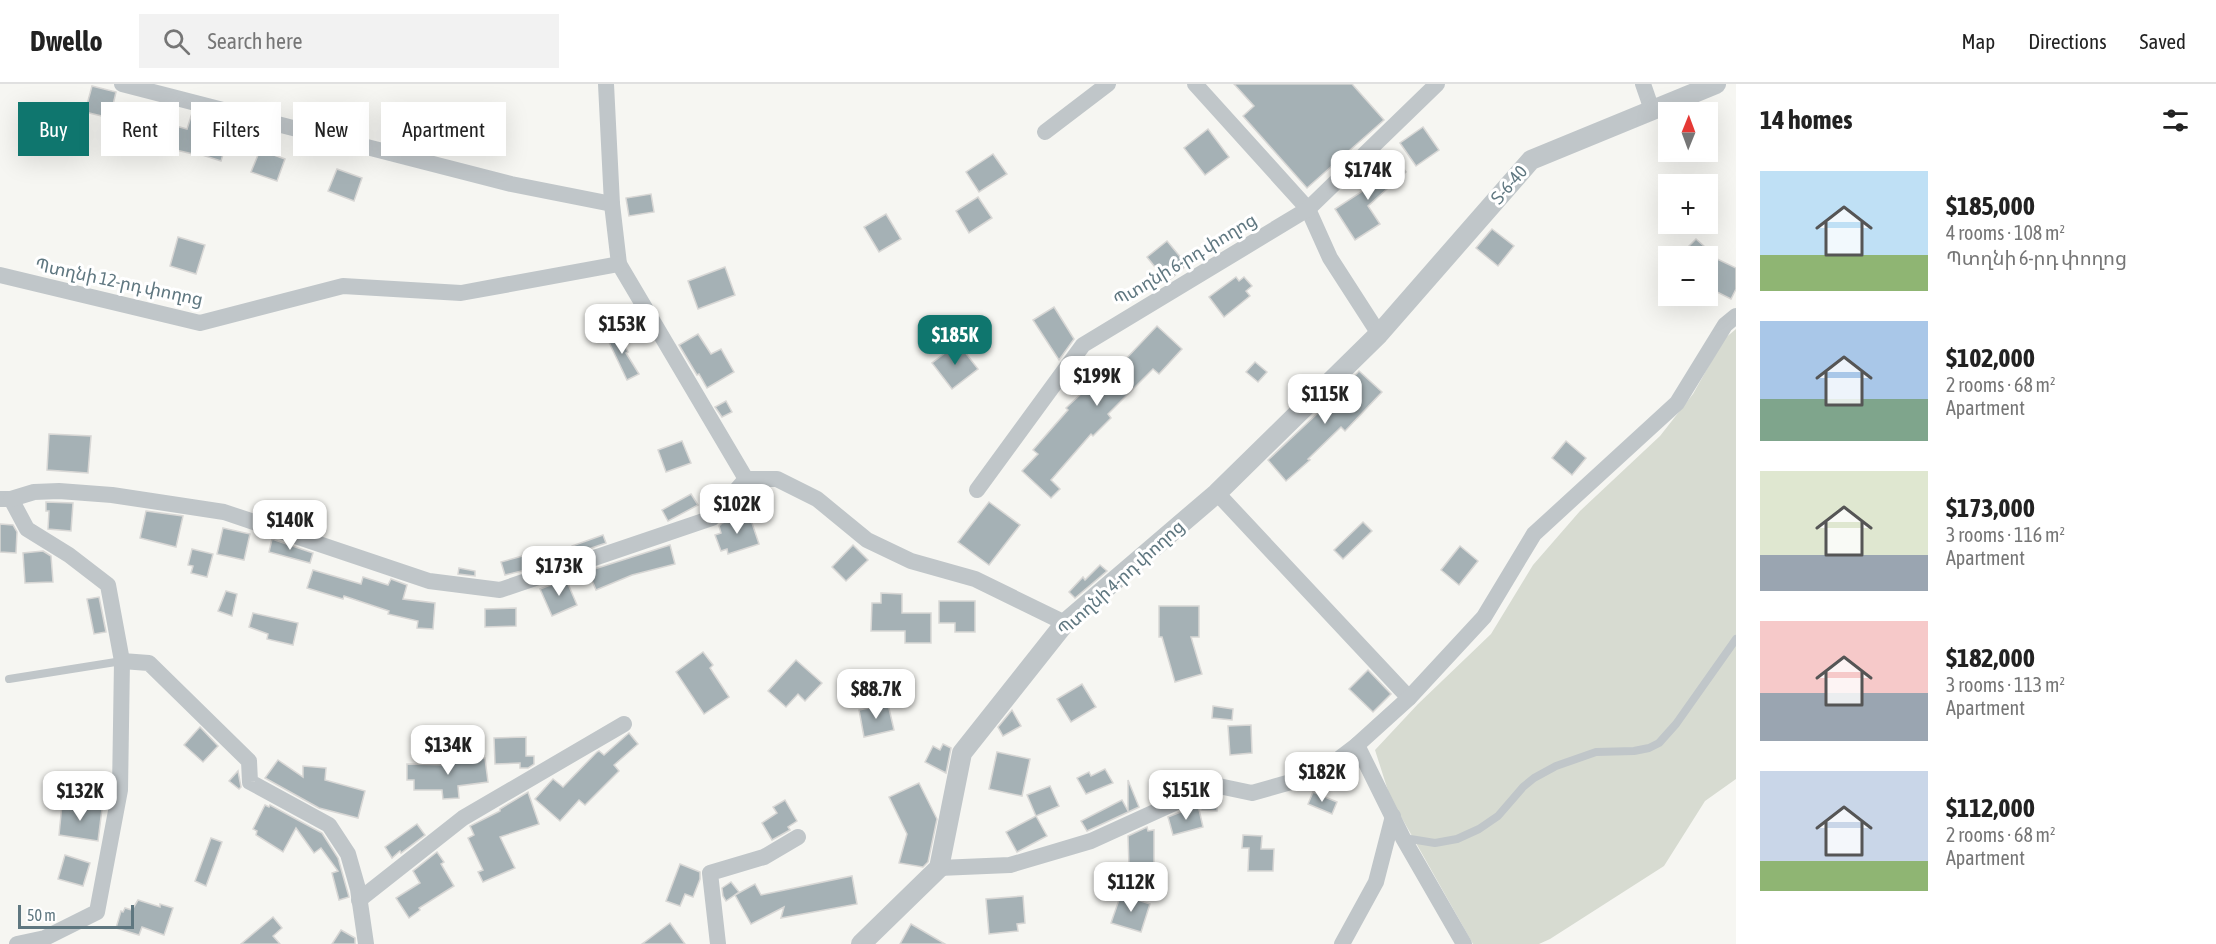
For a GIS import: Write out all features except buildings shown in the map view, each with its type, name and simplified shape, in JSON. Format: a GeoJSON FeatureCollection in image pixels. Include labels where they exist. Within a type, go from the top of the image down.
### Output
{"type":"FeatureCollection","features":[{"type":"Feature","properties":{"kind":"street"},"geometry":{"type":"LineString","coordinates":[[122,84],[511,184],[612,204]]}},
{"type":"Feature","properties":{"kind":"street"},"geometry":{"type":"LineString","coordinates":[[606,84],[612,204],[619,264],[746,478]]}},
{"type":"Feature","properties":{"kind":"street"},"geometry":{"type":"LineString","coordinates":[[1045,132],[1108,84]]}},
{"type":"Feature","properties":{"kind":"street"},"geometry":{"type":"LineString","coordinates":[[1195,84],[1308,209],[1330,258],[1379,334]]}},
{"type":"Feature","properties":{"kind":"street","name":"Պտղնի 6-րդ փողոց"},"geometry":{"type":"LineString","coordinates":[[977,490],[1083,345],[1308,209],[1437,84]]}},
{"type":"Feature","properties":{"kind":"street"},"geometry":{"type":"LineString","coordinates":[[1643,84],[1652,110]]}},
{"type":"Feature","properties":{"kind":"street","name":"Տ-6-40"},"geometry":{"type":"LineString","coordinates":[[1379,334],[1531,160],[1716,84]]}},
{"type":"Feature","properties":{"kind":"street","name":"Պտղնի 12-րդ փողոց"},"geometry":{"type":"LineString","coordinates":[[0,275],[200,323],[343,286],[461,293],[619,264]]}},
{"type":"Feature","properties":{"kind":"street"},"geometry":{"type":"LineString","coordinates":[[861,944],[939,868],[1010,865],[1091,841],[1214,785],[1252,793],[1319,774],[1357,745],[1409,698],[1484,617],[1534,534],[1677,403],[1725,325],[1736,316]]}},
{"type":"Feature","properties":{"kind":"street","name":"Պտղնի 4-րդ փողոց"},"geometry":{"type":"LineString","coordinates":[[939,868],[962,753],[1065,623],[1217,493],[1379,334]]}},
{"type":"Feature","properties":{"kind":"street"},"geometry":{"type":"LineString","coordinates":[[16,944],[45,938],[96,912],[120,790],[122,661],[108,585],[69,555],[27,529],[5,499],[34,492],[80,493],[112,495],[224,512],[429,581],[500,590],[712,518],[746,478]]}},
{"type":"Feature","properties":{"kind":"street"},"geometry":{"type":"LineString","coordinates":[[746,478],[777,479],[817,499],[867,540],[911,561],[975,579],[1065,623]]}},
{"type":"Feature","properties":{"kind":"street"},"geometry":{"type":"LineString","coordinates":[[1217,493],[1409,698]]}},
{"type":"Feature","properties":{"kind":"street"},"geometry":{"type":"LineString","coordinates":[[122,661],[149,663],[249,761],[250,782],[329,825],[348,854],[366,944]]}},
{"type":"Feature","properties":{"kind":"street"},"geometry":{"type":"LineString","coordinates":[[359,900],[463,818],[624,724]]}},
{"type":"Feature","properties":{"kind":"street"},"geometry":{"type":"LineString","coordinates":[[1357,745],[1403,838],[1464,944]]}},
{"type":"Feature","properties":{"kind":"street"},"geometry":{"type":"LineString","coordinates":[[1342,944],[1376,882],[1393,816]]}},
{"type":"Feature","properties":{"kind":"street"},"geometry":{"type":"LineString","coordinates":[[718,944],[710,873],[764,857],[798,837]]}},
{"type":"Feature","properties":{"kind":"lane"},"geometry":{"type":"LineString","coordinates":[[1403,838],[1435,843],[1457,839],[1479,829],[1498,816],[1523,787],[1556,766],[1596,752],[1634,751],[1659,743],[1676,724],[1736,639]]}},
{"type":"Feature","properties":{"kind":"lane"},"geometry":{"type":"LineString","coordinates":[[9,679],[122,661]]}},
{"type":"Feature","properties":{"kind":"shaded area"},"geometry":{"type":"Polygon","coordinates":[[[1736,329],[1736,779],[1705,801],[1664,866],[1550,939],[1539,944],[1473,944],[1390,797],[1375,750],[1418,704],[1491,634],[1533,565],[1580,511],[1660,436],[1693,394],[1724,339],[1736,329]]]}}]}
